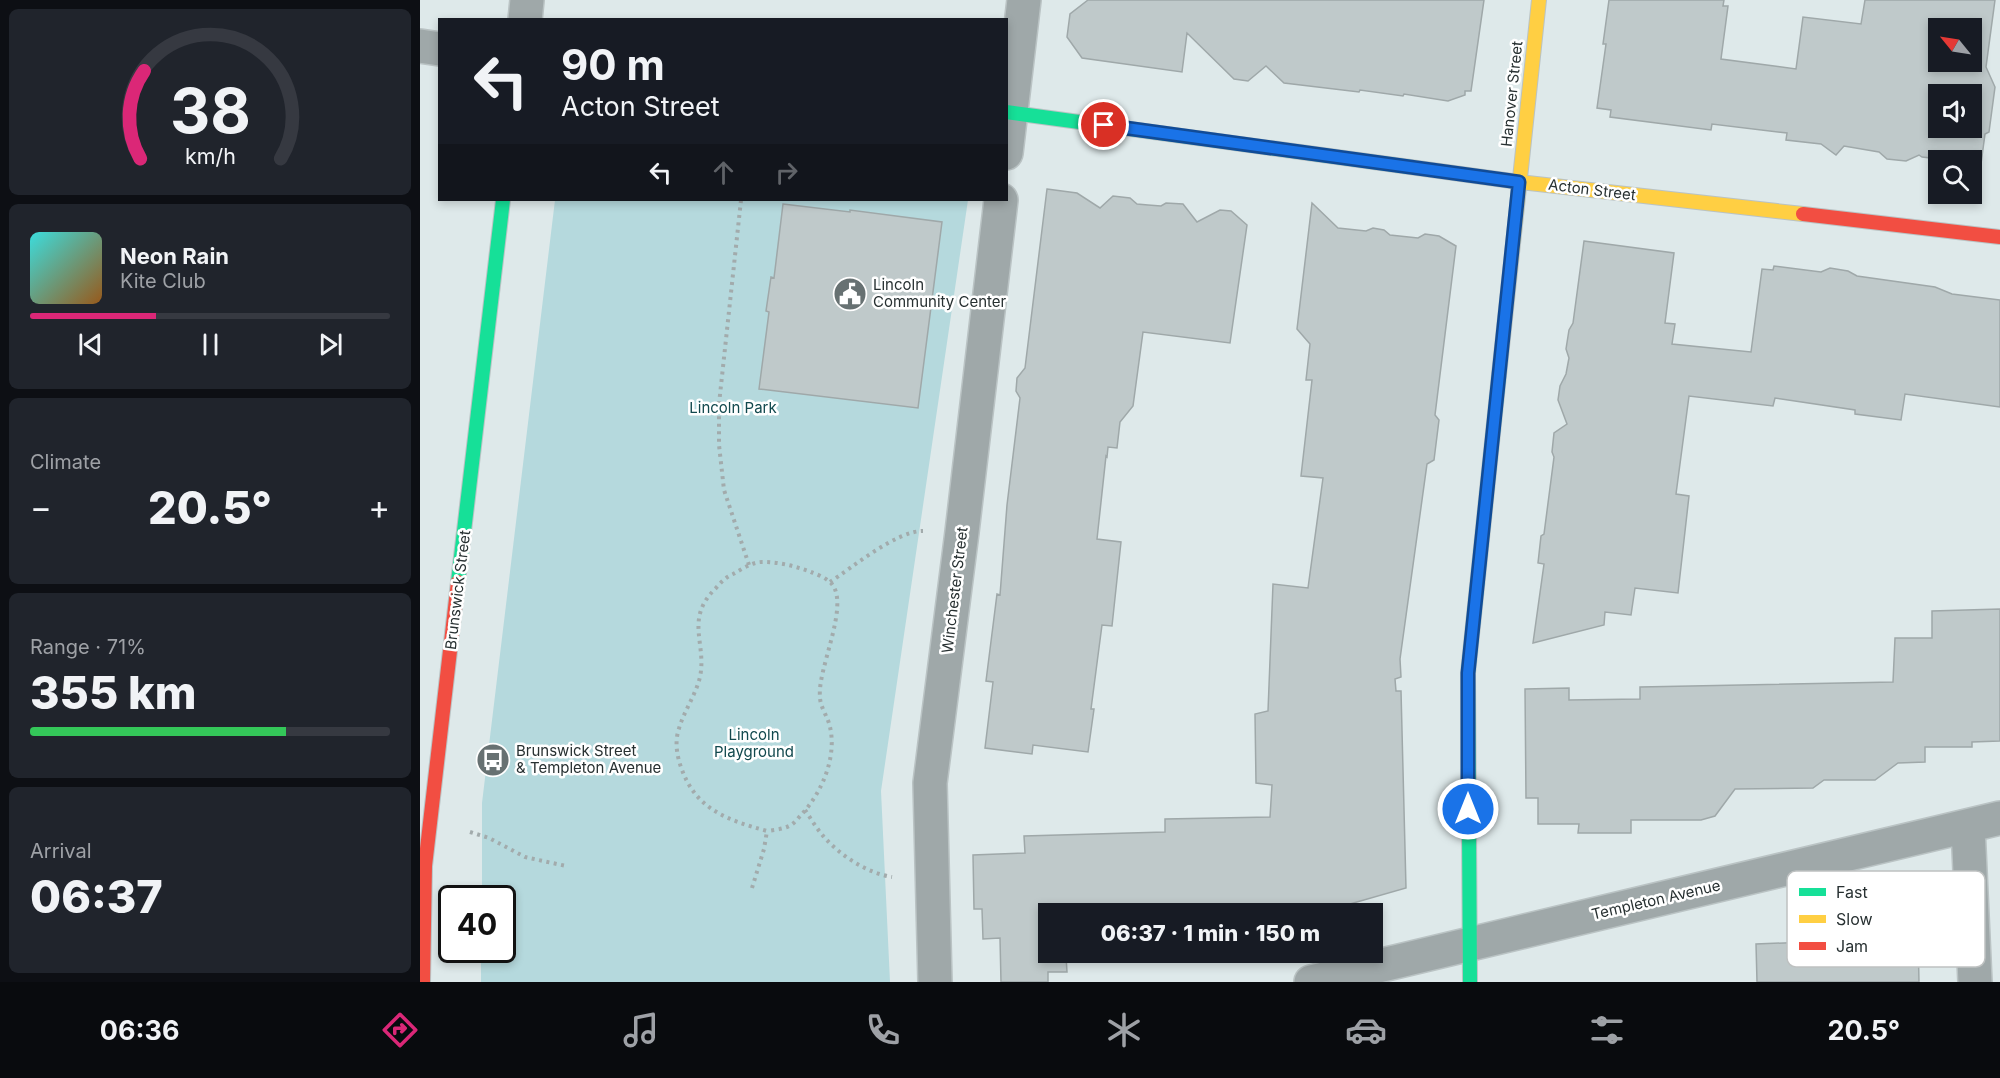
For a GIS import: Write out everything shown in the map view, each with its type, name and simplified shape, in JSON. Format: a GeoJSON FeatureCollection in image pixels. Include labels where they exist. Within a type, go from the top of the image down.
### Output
{"type":"FeatureCollection","features":[{"type":"Feature","properties":{"kind":"street"},"geometry":{"type":"LineString","coordinates":[[525,18],[527,0]]}},
{"type":"Feature","properties":{"kind":"street"},"geometry":{"type":"LineString","coordinates":[[1009,112],[1024,0]]}},
{"type":"Feature","properties":{"kind":"street","name":"Hanover Street"},"geometry":{"type":"LineString","coordinates":[[1470,982],[1468,673],[1539,0]]}},
{"type":"Feature","properties":{"kind":"street"},"geometry":{"type":"LineString","coordinates":[[420,46],[438,49]]}},
{"type":"Feature","properties":{"kind":"street","name":"Acton Street"},"geometry":{"type":"LineString","coordinates":[[1009,112],[1519,182],[2000,237]]}},
{"type":"Feature","properties":{"kind":"street","name":"Brunswick Street"},"geometry":{"type":"LineString","coordinates":[[423,982],[425,866],[430,817],[503,201]]}},
{"type":"Feature","properties":{"kind":"street","name":"Winchester Street"},"geometry":{"type":"LineString","coordinates":[[936,982],[930,783],[1001,201]]}},
{"type":"Feature","properties":{"kind":"street","name":"Templeton Avenue"},"geometry":{"type":"LineString","coordinates":[[1311,982],[2000,818]]}},
{"type":"Feature","properties":{"kind":"street"},"geometry":{"type":"LineString","coordinates":[[1968,827],[1970,871]]}},
{"type":"Feature","properties":{"kind":"street"},"geometry":{"type":"LineString","coordinates":[[1973,967],[1974,982]]}},
{"type":"Feature","properties":{"kind":"path"},"geometry":{"type":"LineString","coordinates":[[741,201],[719,404],[719,445],[724,490],[749,565]]}},
{"type":"Feature","properties":{"kind":"path"},"geometry":{"type":"LineString","coordinates":[[830,582],[898,537],[913,531],[962,532]]}},
{"type":"Feature","properties":{"kind":"path"},"geometry":{"type":"LineString","coordinates":[[760,562],[794,566],[830,582],[836,592],[833,640],[824,667],[819,698],[831,727],[832,750],[821,789],[791,826],[767,831],[747,826],[721,815],[698,799],[686,780],[676,755],[677,734],[683,716],[693,700],[700,675],[699,613],[706,597],[726,577],[749,565],[760,562]]}},
{"type":"Feature","properties":{"kind":"path"},"geometry":{"type":"LineString","coordinates":[[805,810],[824,837],[876,874],[933,883]]}},
{"type":"Feature","properties":{"kind":"path"},"geometry":{"type":"LineString","coordinates":[[430,817],[489,838],[525,857],[566,866]]}},
{"type":"Feature","properties":{"kind":"path"},"geometry":{"type":"LineString","coordinates":[[752,888],[767,831]]}},
{"type":"Feature","properties":{"kind":"green space","name":"Lincoln Park"},"geometry":{"type":"Polygon","coordinates":[[[555,201],[968,201],[881,791],[890,982],[481,982],[481,963],[516,963],[516,885],[482,885],[482,803],[555,201]]]}},
{"type":"Feature","properties":{"kind":"building"},"geometry":{"type":"Polygon","coordinates":[[[1088,0],[1484,0],[1471,91],[1465,91],[1465,95],[1448,101],[1404,94],[1403,96],[1360,90],[1359,92],[1284,83],[1266,66],[1248,81],[1234,79],[1187,33],[1182,72],[1082,58],[1067,37],[1070,14],[1088,0]]]}},
{"type":"Feature","properties":{"kind":"building"},"geometry":{"type":"Polygon","coordinates":[[[1609,0],[1724,0],[1723,6],[1728,6],[1721,59],[1796,69],[1803,17],[1861,24],[1865,0],[1995,0],[1986,67],[1995,87],[1989,132],[1985,134],[1982,156],[1982,150],[1928,150],[1928,158],[1919,155],[1906,161],[1887,159],[1879,152],[1844,146],[1836,155],[1821,144],[1786,140],[1787,133],[1712,124],[1711,130],[1610,117],[1611,110],[1597,108],[1606,44],[1603,44],[1609,0]]]}},
{"type":"Feature","properties":{"kind":"building"},"geometry":{"type":"Polygon","coordinates":[[[1047,189],[1077,193],[1100,208],[1113,196],[1130,198],[1137,204],[1161,206],[1166,203],[1183,204],[1197,222],[1220,210],[1231,211],[1247,225],[1230,343],[1143,332],[1133,406],[1120,422],[1117,448],[1108,447],[1106,456],[1097,539],[1121,542],[1112,626],[1102,625],[1088,752],[1033,745],[1032,754],[985,748],[993,682],[986,681],[997,594],[1000,595],[1007,505],[1020,398],[1016,391],[1017,378],[1025,368],[1047,189]]]}},
{"type":"Feature","properties":{"kind":"building"},"geometry":{"type":"Polygon","coordinates":[[[1312,203],[1338,228],[1366,231],[1373,228],[1384,230],[1390,235],[1418,238],[1425,234],[1439,236],[1456,246],[1435,415],[1439,420],[1434,460],[1427,464],[1400,659],[1401,677],[1395,679],[1396,691],[1401,691],[1406,888],[1354,903],[1038,903],[1038,963],[1066,963],[1067,972],[1048,972],[1048,982],[1001,982],[1000,938],[983,939],[982,909],[974,909],[973,855],[1025,853],[1024,836],[1165,832],[1165,819],[1270,817],[1272,785],[1256,783],[1255,714],[1268,711],[1273,584],[1308,588],[1323,478],[1301,476],[1312,380],[1306,380],[1310,344],[1297,329],[1312,203]]]}},
{"type":"Feature","properties":{"kind":"building","name":"Lincoln Community Center"},"geometry":{"type":"Polygon","coordinates":[[[783,204],[942,222],[918,408],[759,389],[769,312],[766,311],[771,277],[774,278],[783,204]]]}},
{"type":"Feature","properties":{"kind":"building"},"geometry":{"type":"Polygon","coordinates":[[[1584,241],[1674,253],[1665,323],[1675,324],[1672,344],[1751,352],[1762,269],[1773,270],[1774,266],[1821,272],[1830,268],[1848,271],[1857,276],[1935,287],[1952,294],[2000,300],[2000,407],[1905,394],[1901,420],[1855,414],[1855,410],[1775,398],[1773,406],[1689,396],[1676,494],[1689,496],[1678,593],[1635,588],[1631,615],[1605,612],[1604,625],[1533,643],[1544,564],[1538,563],[1554,457],[1552,452],[1554,433],[1567,424],[1558,400],[1569,358],[1566,349],[1569,330],[1573,323],[1584,241]]]}},
{"type":"Feature","properties":{"kind":"building"},"geometry":{"type":"Polygon","coordinates":[[[2000,609],[2000,741],[1972,742],[1972,747],[1925,747],[1925,762],[1898,763],[1875,780],[1824,780],[1813,788],[1735,789],[1715,816],[1701,820],[1631,820],[1631,833],[1578,833],[1579,824],[1538,824],[1538,798],[1526,798],[1525,689],[1569,688],[1569,700],[1640,699],[1640,687],[1893,682],[1895,638],[1932,638],[1932,611],[2000,609]]]}},
{"type":"Feature","properties":{"kind":"building"},"geometry":{"type":"Polygon","coordinates":[[[1787,943],[1787,967],[1919,967],[1919,982],[1757,982],[1756,944],[1787,943]]]}},
{"type":"Feature","properties":{"kind":"traffic: fast"},"geometry":{"type":"LineString","coordinates":[[1008,112],[1410,167]]}},
{"type":"Feature","properties":{"kind":"traffic: fast"},"geometry":{"type":"LineString","coordinates":[[458,582],[503,201]]}},
{"type":"Feature","properties":{"kind":"traffic: fast"},"geometry":{"type":"LineString","coordinates":[[1470,982],[1468,673],[1499,375]]}},
{"type":"Feature","properties":{"kind":"traffic: slow"},"geometry":{"type":"LineString","coordinates":[[1499,375],[1539,0]]}},
{"type":"Feature","properties":{"kind":"traffic: slow"},"geometry":{"type":"LineString","coordinates":[[1410,167],[1519,182],[1803,214]]}},
{"type":"Feature","properties":{"kind":"traffic: jam"},"geometry":{"type":"LineString","coordinates":[[1803,214],[2000,237]]}},
{"type":"Feature","properties":{"kind":"traffic: jam"},"geometry":{"type":"LineString","coordinates":[[423,982],[425,866],[458,582]]}},
{"type":"Feature","properties":{"kind":"place","name":"Lincoln Community Center"},"geometry":{"type":"Point","coordinates":[850,294]}},
{"type":"Feature","properties":{"kind":"place","name":"Brunswick Street & Templeton Avenue"},"geometry":{"type":"Point","coordinates":[493,760]}},
{"type":"Feature","properties":{"kind":"route"},"geometry":{"type":"LineString","coordinates":[[1104,125],[1519,182],[1468,673],[1468,809]]}},
{"type":"Feature","properties":{"kind":"park label","name":"Lincoln Playground"},"geometry":{"type":"Point","coordinates":[754,744]}}]}
